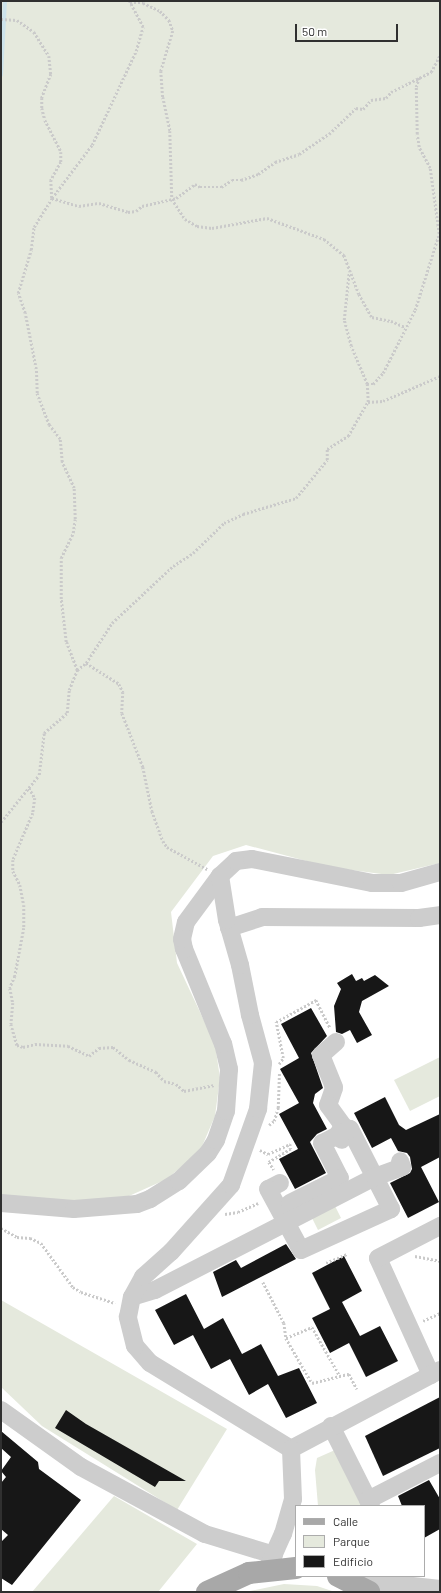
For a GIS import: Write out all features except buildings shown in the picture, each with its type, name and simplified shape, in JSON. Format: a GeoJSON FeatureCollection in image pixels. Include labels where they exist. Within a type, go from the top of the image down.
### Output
{"type":"FeatureCollection","features":[{"type":"Feature","properties":{"kind":"main road"},"geometry":{"type":"LineString","coordinates":[[207,1592],[233,1578],[270,1562],[295,1568]]}},
{"type":"Feature","properties":{"kind":"main road"},"geometry":{"type":"LineString","coordinates":[[341,1577],[369,1592]]}},
{"type":"Feature","properties":{"kind":"street"},"geometry":{"type":"LineString","coordinates":[[1,1203],[80,1209],[121,1207],[150,1199],[192,1171],[208,1153],[222,1124],[229,1092],[228,1069],[223,1044],[184,949],[182,939],[186,922],[220,876],[236,861],[252,859],[372,884],[401,883],[440,872]]}},
{"type":"Feature","properties":{"kind":"street"},"geometry":{"type":"LineString","coordinates":[[125,1300],[144,1277],[171,1252],[231,1185],[258,1109],[263,1063],[229,928],[220,876]]}},
{"type":"Feature","properties":{"kind":"street"},"geometry":{"type":"LineString","coordinates":[[229,928],[262,917],[419,918],[440,915]]}},
{"type":"Feature","properties":{"kind":"street"},"geometry":{"type":"LineString","coordinates":[[276,1184],[284,1224],[301,1250],[391,1209],[375,1177],[346,1139],[343,1126],[328,1105],[334,1088],[321,1055],[336,1042]]}},
{"type":"Feature","properties":{"kind":"street"},"geometry":{"type":"LineString","coordinates":[[290,1203],[340,1178],[322,1143],[360,1137],[373,1152]]}},
{"type":"Feature","properties":{"kind":"street"},"geometry":{"type":"LineString","coordinates":[[125,1300],[155,1290],[375,1177],[402,1167],[400,1161]]}},
{"type":"Feature","properties":{"kind":"street"},"geometry":{"type":"LineString","coordinates":[[291,1449],[331,1426],[435,1372],[378,1258],[440,1226]]}},
{"type":"Feature","properties":{"kind":"street"},"geometry":{"type":"LineString","coordinates":[[125,1300],[128,1306],[129,1326],[135,1346],[142,1356],[168,1375],[291,1449]]}},
{"type":"Feature","properties":{"kind":"street"},"geometry":{"type":"LineString","coordinates":[[1,1410],[80,1467],[205,1534],[270,1562],[295,1502],[291,1449]]}},
{"type":"Feature","properties":{"kind":"street"},"geometry":{"type":"LineString","coordinates":[[331,1426],[370,1503],[440,1463]]}},
{"type":"Feature","properties":{"kind":"street"},"geometry":{"type":"LineString","coordinates":[[341,1577],[409,1581],[440,1589]]}},
{"type":"Feature","properties":{"kind":"path"},"geometry":{"type":"LineString","coordinates":[[77,670],[66,642],[61,599],[61,558],[74,533],[74,488],[62,462],[60,439],[49,425],[37,393],[36,369],[25,313],[18,293],[31,250],[34,227],[52,198],[92,145],[136,51],[143,27],[130,2]]}},
{"type":"Feature","properties":{"kind":"path"},"geometry":{"type":"LineString","coordinates":[[130,2],[143,3],[160,11],[169,20],[173,31],[161,71],[162,97],[170,132],[172,199],[185,220],[197,226],[212,228],[267,218],[324,239],[344,255],[359,294],[372,318],[392,321],[405,327]]}},
{"type":"Feature","properties":{"kind":"path"},"geometry":{"type":"LineString","coordinates":[[1,19],[17,20],[34,32],[49,56],[51,74],[42,98],[42,108],[45,120],[61,152],[61,162],[51,180],[52,198]]}},
{"type":"Feature","properties":{"kind":"path"},"geometry":{"type":"LineString","coordinates":[[52,198],[79,206],[99,203],[128,212],[136,212],[142,206],[172,199],[195,184],[200,187],[221,187],[225,182],[258,174],[275,162],[298,154],[329,134],[356,108],[363,109],[371,100],[386,98],[391,92],[420,76],[431,72],[440,55]]}},
{"type":"Feature","properties":{"kind":"path"},"geometry":{"type":"LineString","coordinates":[[367,384],[373,384],[383,373],[405,327],[415,310],[439,234],[430,168],[419,147],[417,134],[416,87],[420,76]]}},
{"type":"Feature","properties":{"kind":"path"},"geometry":{"type":"LineString","coordinates":[[1,822],[39,775],[42,766],[42,741],[44,733],[67,713],[69,690],[77,670],[86,663],[96,644],[124,611],[173,566],[193,553],[214,531],[243,514],[296,498],[327,460],[327,449],[348,436],[368,402],[367,384],[351,346],[344,320],[350,272]]}},
{"type":"Feature","properties":{"kind":"path"},"geometry":{"type":"LineString","coordinates":[[368,402],[383,401],[440,376]]}},
{"type":"Feature","properties":{"kind":"path"},"geometry":{"type":"LineString","coordinates":[[86,663],[119,684],[123,692],[122,712],[144,768],[152,811],[163,841],[168,847],[220,876]]}},
{"type":"Feature","properties":{"kind":"path"},"geometry":{"type":"LineString","coordinates":[[29,788],[35,798],[33,813],[13,860],[13,871],[20,885],[24,905],[24,928],[15,976],[10,988],[13,1003],[11,1024],[17,1045],[23,1047],[35,1044],[68,1046],[89,1056],[99,1048],[113,1047],[129,1060],[156,1072],[164,1081],[176,1084],[184,1091],[221,1084],[229,1092]]}},
{"type":"Feature","properties":{"kind":"path"},"geometry":{"type":"LineString","coordinates":[[264,1129],[274,1121],[278,1108],[278,1065],[283,1058],[276,1022],[316,1000],[336,1042]]}},
{"type":"Feature","properties":{"kind":"path"},"geometry":{"type":"LineString","coordinates":[[219,1215],[238,1212],[276,1184],[269,1162],[292,1149],[290,1144],[268,1154]]}},
{"type":"Feature","properties":{"kind":"path"},"geometry":{"type":"LineString","coordinates":[[1,1228],[17,1237],[36,1240],[73,1287],[81,1292],[125,1300]]}},
{"type":"Feature","properties":{"kind":"path"},"geometry":{"type":"LineString","coordinates":[[326,1263],[347,1254]]}},
{"type":"Feature","properties":{"kind":"path"},"geometry":{"type":"LineString","coordinates":[[412,1254],[440,1261]]}},
{"type":"Feature","properties":{"kind":"path"},"geometry":{"type":"LineString","coordinates":[[262,1282],[284,1323],[286,1338],[312,1383],[350,1374],[356,1389]]}},
{"type":"Feature","properties":{"kind":"path"},"geometry":{"type":"LineString","coordinates":[[418,1324],[440,1313]]}},
{"type":"Feature","properties":{"kind":"path"},"geometry":{"type":"LineString","coordinates":[[286,1338],[312,1327],[340,1376]]}},
{"type":"Feature","properties":{"kind":"green space"},"geometry":{"type":"Polygon","coordinates":[[[1,1],[440,1],[440,863],[389,875],[329,867],[246,845],[213,856],[171,912],[177,963],[215,1044],[220,1078],[215,1116],[200,1151],[167,1179],[129,1196],[86,1202],[1,1195],[1,1]]]}},
{"type":"Feature","properties":{"kind":"green space"},"geometry":{"type":"Polygon","coordinates":[[[440,1057],[440,1096],[410,1111],[394,1080],[440,1057]]]}},
{"type":"Feature","properties":{"kind":"green space"},"geometry":{"type":"Polygon","coordinates":[[[335,1206],[341,1218],[318,1230],[312,1218],[335,1206]]]}},
{"type":"Feature","properties":{"kind":"green space"},"geometry":{"type":"Polygon","coordinates":[[[1,1300],[227,1429],[177,1510],[42,1426],[1,1387],[1,1300]]]}},
{"type":"Feature","properties":{"kind":"green space"},"geometry":{"type":"Polygon","coordinates":[[[335,1450],[363,1505],[318,1505],[315,1470],[317,1458],[335,1450]]]}},
{"type":"Feature","properties":{"kind":"green space"},"geometry":{"type":"Polygon","coordinates":[[[114,1496],[197,1544],[158,1592],[32,1592],[114,1496]]]}},
{"type":"Feature","properties":{"kind":"green space"},"geometry":{"type":"Polygon","coordinates":[[[284,1584],[317,1586],[335,1592],[245,1592],[284,1584]]]}},
{"type":"Feature","properties":{"kind":"waterway"},"geometry":{"type":"LineString","coordinates":[[1,75],[5,1]]}}]}
